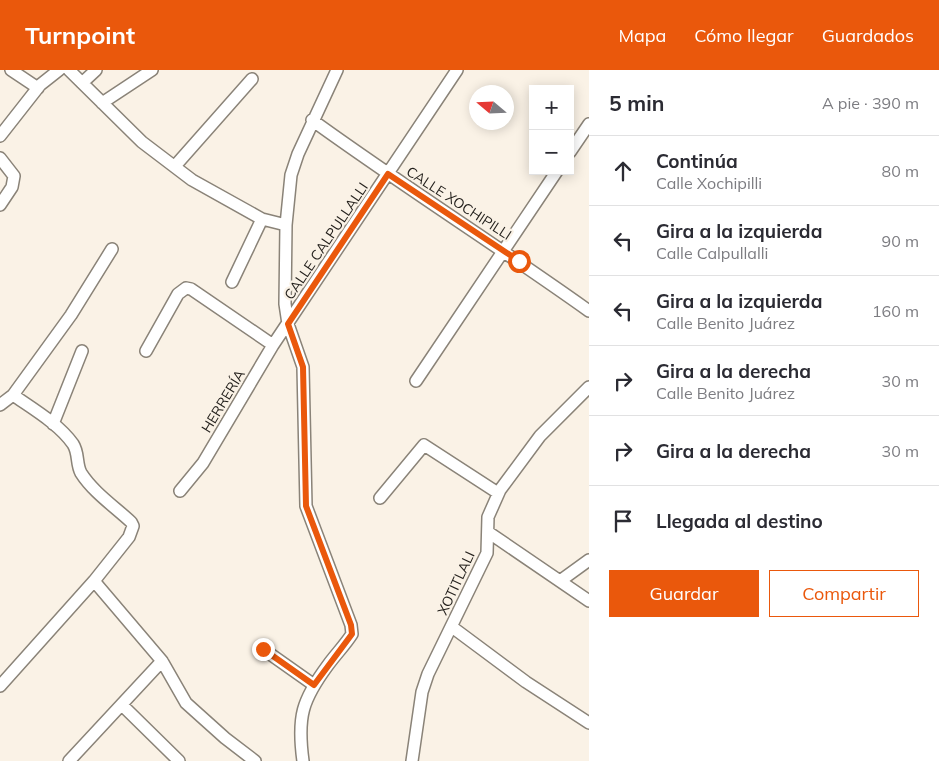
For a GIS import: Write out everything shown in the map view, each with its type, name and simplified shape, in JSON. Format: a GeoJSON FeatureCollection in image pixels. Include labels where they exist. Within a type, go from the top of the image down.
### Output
{"type":"FeatureCollection","features":[{"type":"Feature","properties":{"kind":"street"},"geometry":{"type":"LineString","coordinates":[[11,70],[38,88]]}},
{"type":"Feature","properties":{"kind":"street"},"geometry":{"type":"LineString","coordinates":[[0,136],[38,88],[59,70]]}},
{"type":"Feature","properties":{"kind":"street"},"geometry":{"type":"LineString","coordinates":[[69,70],[142,142],[192,180],[262,219],[286,225]]}},
{"type":"Feature","properties":{"kind":"street"},"geometry":{"type":"LineString","coordinates":[[82,83],[96,70]]}},
{"type":"Feature","properties":{"kind":"street"},"geometry":{"type":"LineString","coordinates":[[102,103],[152,70]]}},
{"type":"Feature","properties":{"kind":"street"},"geometry":{"type":"LineString","coordinates":[[303,761],[299,735],[300,718],[314,685],[352,634],[351,625],[306,506],[303,367],[288,324],[285,304],[286,225],[291,175],[312,120],[336,70]]}},
{"type":"Feature","properties":{"kind":"street","name":"CALLE CALPULLALLI"},"geometry":{"type":"LineString","coordinates":[[288,324],[457,70]]}},
{"type":"Feature","properties":{"kind":"street"},"geometry":{"type":"LineString","coordinates":[[175,166],[252,79]]}},
{"type":"Feature","properties":{"kind":"street","name":"CALLE XOCHIPILLI"},"geometry":{"type":"LineString","coordinates":[[312,120],[388,174],[505,251],[589,311]]}},
{"type":"Feature","properties":{"kind":"street"},"geometry":{"type":"LineString","coordinates":[[574,146],[589,124]]}},
{"type":"Feature","properties":{"kind":"street"},"geometry":{"type":"LineString","coordinates":[[0,158],[14,176],[12,187],[0,204]]}},
{"type":"Feature","properties":{"kind":"street"},"geometry":{"type":"LineString","coordinates":[[416,380],[505,251],[554,175]]}},
{"type":"Feature","properties":{"kind":"street"},"geometry":{"type":"LineString","coordinates":[[232,282],[262,219]]}},
{"type":"Feature","properties":{"kind":"street"},"geometry":{"type":"LineString","coordinates":[[0,405],[13,395],[71,315],[112,249]]}},
{"type":"Feature","properties":{"kind":"street"},"geometry":{"type":"LineString","coordinates":[[146,351],[178,294],[186,288],[192,289],[274,345]]}},
{"type":"Feature","properties":{"kind":"street","name":"HERRERÍA"},"geometry":{"type":"LineString","coordinates":[[180,491],[202,463],[288,324]]}},
{"type":"Feature","properties":{"kind":"street"},"geometry":{"type":"LineString","coordinates":[[53,424],[82,351]]}},
{"type":"Feature","properties":{"kind":"street","name":"XOTITLALI"},"geometry":{"type":"LineString","coordinates":[[412,761],[422,692],[428,674],[487,553],[488,517],[498,493],[540,436],[589,387]]}},
{"type":"Feature","properties":{"kind":"street"},"geometry":{"type":"LineString","coordinates":[[0,686],[94,581],[129,537],[133,526],[80,472],[77,450],[72,443],[53,424],[13,395]]}},
{"type":"Feature","properties":{"kind":"street"},"geometry":{"type":"LineString","coordinates":[[380,498],[424,445],[498,493]]}},
{"type":"Feature","properties":{"kind":"street"},"geometry":{"type":"LineString","coordinates":[[488,532],[589,601]]}},
{"type":"Feature","properties":{"kind":"street"},"geometry":{"type":"LineString","coordinates":[[560,581],[589,560]]}},
{"type":"Feature","properties":{"kind":"street"},"geometry":{"type":"LineString","coordinates":[[94,581],[162,661],[186,703],[225,738],[255,761]]}},
{"type":"Feature","properties":{"kind":"street"},"geometry":{"type":"LineString","coordinates":[[452,627],[526,682],[589,724]]}},
{"type":"Feature","properties":{"kind":"street"},"geometry":{"type":"LineString","coordinates":[[263,649],[314,685]]}},
{"type":"Feature","properties":{"kind":"street"},"geometry":{"type":"LineString","coordinates":[[69,761],[162,661]]}},
{"type":"Feature","properties":{"kind":"street"},"geometry":{"type":"LineString","coordinates":[[122,705],[179,761]]}},
{"type":"Feature","properties":{"kind":"route"},"geometry":{"type":"LineString","coordinates":[[263,649],[314,685],[352,634],[351,625],[306,506],[303,367],[288,324],[388,174],[519,261]]}}]}
